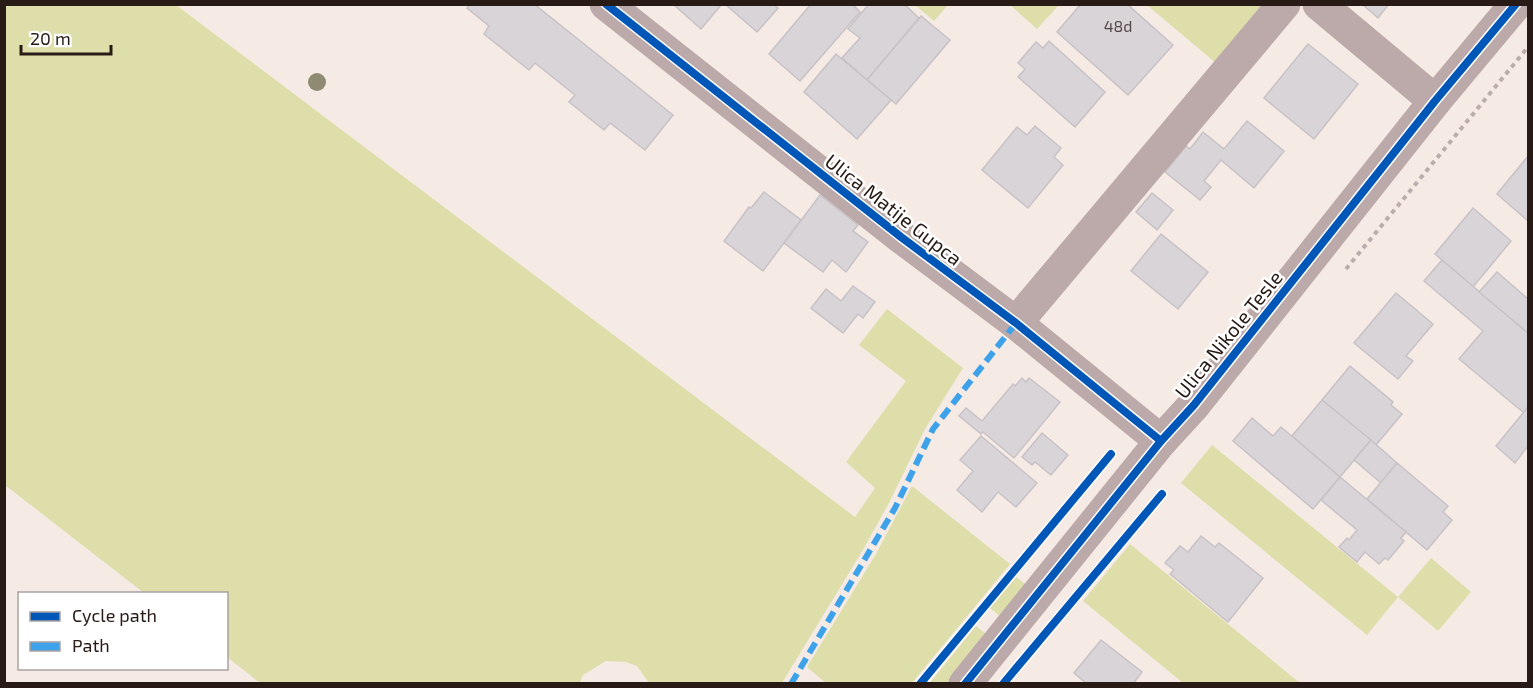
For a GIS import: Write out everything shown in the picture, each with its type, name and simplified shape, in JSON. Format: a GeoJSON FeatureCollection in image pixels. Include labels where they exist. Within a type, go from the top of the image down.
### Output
{"type":"FeatureCollection","features":[{"type":"Feature","properties":{"kind":"street","name":"Ulica Matije Gupca"},"geometry":{"type":"LineString","coordinates":[[606,4],[901,237],[1016,323],[1161,441]]}},
{"type":"Feature","properties":{"kind":"street"},"geometry":{"type":"LineString","coordinates":[[1016,323],[1284,4]]}},
{"type":"Feature","properties":{"kind":"street"},"geometry":{"type":"LineString","coordinates":[[1319,4],[1435,101]]}},
{"type":"Feature","properties":{"kind":"street","name":"Ulica Nikole Tesle"},"geometry":{"type":"LineString","coordinates":[[965,684],[1161,441],[1194,405],[1435,101],[1516,4]]}},
{"type":"Feature","properties":{"kind":"path"},"geometry":{"type":"LineString","coordinates":[[1342,273],[1528,47]]}},
{"type":"Feature","properties":{"kind":"green space"},"geometry":{"type":"Polygon","coordinates":[[[4,5],[176,5],[855,517],[875,488],[846,462],[906,381],[859,345],[887,309],[963,368],[925,429],[864,548],[782,683],[649,683],[637,666],[626,662],[606,661],[583,675],[580,683],[260,683],[228,658],[228,592],[143,592],[5,485],[4,5]]]}},
{"type":"Feature","properties":{"kind":"green space"},"geometry":{"type":"Polygon","coordinates":[[[915,5],[948,5],[934,21],[915,5]]]}},
{"type":"Feature","properties":{"kind":"green space"},"geometry":{"type":"Polygon","coordinates":[[[1010,5],[1059,5],[1037,29],[1010,5]]]}},
{"type":"Feature","properties":{"kind":"green space"},"geometry":{"type":"Polygon","coordinates":[[[1147,5],[1269,5],[1217,64],[1147,5]]]}},
{"type":"Feature","properties":{"kind":"green space"},"geometry":{"type":"Polygon","coordinates":[[[1212,445],[1398,597],[1367,635],[1181,483],[1212,445]]]}},
{"type":"Feature","properties":{"kind":"green space"},"geometry":{"type":"Polygon","coordinates":[[[912,486],[1010,564],[912,683],[826,683],[807,667],[876,554],[912,486]]]}},
{"type":"Feature","properties":{"kind":"green space"},"geometry":{"type":"Polygon","coordinates":[[[1130,544],[1300,683],[1183,683],[1083,601],[1130,544]]]}},
{"type":"Feature","properties":{"kind":"green space"},"geometry":{"type":"Polygon","coordinates":[[[1431,558],[1471,592],[1438,631],[1398,597],[1431,558]]]}},
{"type":"Feature","properties":{"kind":"green space"},"geometry":{"type":"Polygon","coordinates":[[[1016,577],[1027,585],[1001,617],[990,608],[1016,577]]]}},
{"type":"Feature","properties":{"kind":"green space"},"geometry":{"type":"Polygon","coordinates":[[[976,626],[987,635],[947,683],[929,684],[976,626]]]}},
{"type":"Feature","properties":{"kind":"building"},"geometry":{"type":"Polygon","coordinates":[[[470,4],[534,4],[673,115],[645,150],[610,123],[604,130],[569,102],[575,95],[535,63],[529,70],[484,34],[489,26],[467,8],[470,4]]]}},
{"type":"Feature","properties":{"kind":"building"},"geometry":{"type":"Polygon","coordinates":[[[673,4],[722,4],[701,29],[673,4]]]}},
{"type":"Feature","properties":{"kind":"building"},"geometry":{"type":"Polygon","coordinates":[[[725,4],[773,4],[778,8],[757,32],[725,4]]]}},
{"type":"Feature","properties":{"kind":"building"},"geometry":{"type":"Polygon","coordinates":[[[811,4],[852,4],[860,12],[800,81],[769,54],[811,4]]]}},
{"type":"Feature","properties":{"kind":"building"},"geometry":{"type":"Polygon","coordinates":[[[869,4],[904,4],[919,18],[867,80],[842,58],[860,38],[848,29],[869,4]]]}},
{"type":"Feature","properties":{"kind":"building"},"geometry":{"type":"Polygon","coordinates":[[[1081,4],[1127,4],[1173,45],[1128,95],[1057,32],[1081,4]]]}},
{"type":"Feature","properties":{"kind":"building"},"geometry":{"type":"Polygon","coordinates":[[[1362,4],[1389,4],[1378,18],[1362,4]]]}},
{"type":"Feature","properties":{"kind":"building"},"geometry":{"type":"Polygon","coordinates":[[[921,16],[950,40],[896,104],[867,80],[921,16]]]}},
{"type":"Feature","properties":{"kind":"building"},"geometry":{"type":"Polygon","coordinates":[[[1049,41],[1105,92],[1075,127],[1018,77],[1025,69],[1018,63],[1036,42],[1043,48],[1049,41]]]}},
{"type":"Feature","properties":{"kind":"building"},"geometry":{"type":"Polygon","coordinates":[[[1308,44],[1358,84],[1314,139],[1264,98],[1308,44]]]}},
{"type":"Feature","properties":{"kind":"building"},"geometry":{"type":"Polygon","coordinates":[[[836,54],[891,100],[857,139],[804,92],[836,54]]]}},
{"type":"Feature","properties":{"kind":"building"},"geometry":{"type":"Polygon","coordinates":[[[1247,121],[1284,151],[1254,188],[1221,160],[1204,181],[1211,187],[1200,200],[1165,172],[1186,146],[1190,149],[1203,132],[1224,149],[1247,121]]]}},
{"type":"Feature","properties":{"kind":"building"},"geometry":{"type":"Polygon","coordinates":[[[1035,126],[1061,148],[1054,157],[1063,165],[1028,208],[982,170],[1017,127],[1027,135],[1035,126]]]}},
{"type":"Feature","properties":{"kind":"building"},"geometry":{"type":"Polygon","coordinates":[[[1528,156],[1528,221],[1497,194],[1528,156]]]}},
{"type":"Feature","properties":{"kind":"building"},"geometry":{"type":"Polygon","coordinates":[[[764,192],[801,220],[763,271],[724,241],[749,207],[751,208],[764,192]]]}},
{"type":"Feature","properties":{"kind":"building"},"geometry":{"type":"Polygon","coordinates":[[[1152,193],[1173,210],[1157,230],[1136,212],[1152,193]]]}},
{"type":"Feature","properties":{"kind":"building"},"geometry":{"type":"Polygon","coordinates":[[[820,195],[858,225],[853,231],[868,242],[846,272],[832,260],[823,272],[784,243],[820,195]]]}},
{"type":"Feature","properties":{"kind":"building"},"geometry":{"type":"Polygon","coordinates":[[[1473,208],[1511,241],[1473,287],[1435,254],[1473,208]]]}},
{"type":"Feature","properties":{"kind":"building"},"geometry":{"type":"Polygon","coordinates":[[[1161,234],[1208,272],[1178,309],[1131,271],[1161,234]]]}},
{"type":"Feature","properties":{"kind":"building"},"geometry":{"type":"Polygon","coordinates":[[[1442,260],[1528,333],[1528,407],[1524,413],[1459,359],[1483,331],[1424,281],[1442,260]]]}},
{"type":"Feature","properties":{"kind":"building"},"geometry":{"type":"Polygon","coordinates":[[[1497,272],[1528,299],[1528,333],[1479,292],[1497,272]]]}},
{"type":"Feature","properties":{"kind":"building"},"geometry":{"type":"Polygon","coordinates":[[[853,286],[875,302],[863,318],[858,314],[843,333],[811,308],[826,289],[841,301],[853,286]]]}},
{"type":"Feature","properties":{"kind":"building"},"geometry":{"type":"Polygon","coordinates":[[[1396,293],[1433,324],[1406,356],[1413,361],[1398,379],[1354,343],[1396,293]]]}},
{"type":"Feature","properties":{"kind":"building"},"geometry":{"type":"Polygon","coordinates":[[[1350,366],[1393,402],[1391,405],[1402,414],[1376,445],[1322,400],[1350,366]]]}},
{"type":"Feature","properties":{"kind":"building"},"geometry":{"type":"Polygon","coordinates":[[[1022,378],[1026,382],[1029,378],[1060,402],[1014,458],[983,432],[981,434],[959,416],[966,408],[982,421],[1013,384],[1015,386],[1022,378]]]}},
{"type":"Feature","properties":{"kind":"building"},"geometry":{"type":"Polygon","coordinates":[[[1322,400],[1371,440],[1340,477],[1292,436],[1322,400]]]}},
{"type":"Feature","properties":{"kind":"building"},"geometry":{"type":"Polygon","coordinates":[[[1528,407],[1528,446],[1515,463],[1496,446],[1528,407]]]}},
{"type":"Feature","properties":{"kind":"building"},"geometry":{"type":"Polygon","coordinates":[[[1252,418],[1273,436],[1281,427],[1340,477],[1313,509],[1233,441],[1252,418]]]}},
{"type":"Feature","properties":{"kind":"building"},"geometry":{"type":"Polygon","coordinates":[[[1042,433],[1068,455],[1051,475],[1035,462],[1032,465],[1022,457],[1042,433]]]}},
{"type":"Feature","properties":{"kind":"building"},"geometry":{"type":"Polygon","coordinates":[[[981,436],[1037,483],[1016,507],[998,492],[982,512],[957,490],[973,471],[960,460],[981,436]]]}},
{"type":"Feature","properties":{"kind":"building"},"geometry":{"type":"Polygon","coordinates":[[[1371,440],[1397,463],[1381,483],[1354,460],[1371,440]]]}},
{"type":"Feature","properties":{"kind":"building"},"geometry":{"type":"Polygon","coordinates":[[[1397,463],[1448,506],[1443,512],[1452,520],[1427,550],[1367,499],[1397,463]]]}},
{"type":"Feature","properties":{"kind":"building"},"geometry":{"type":"Polygon","coordinates":[[[1340,477],[1406,532],[1401,538],[1404,541],[1388,560],[1385,558],[1379,564],[1365,552],[1357,562],[1339,547],[1357,530],[1321,500],[1340,477]]]}},
{"type":"Feature","properties":{"kind":"building"},"geometry":{"type":"Polygon","coordinates":[[[1201,536],[1215,547],[1219,543],[1263,578],[1228,622],[1170,574],[1174,570],[1165,563],[1180,546],[1188,552],[1201,536]]]}},
{"type":"Feature","properties":{"kind":"building"},"geometry":{"type":"Polygon","coordinates":[[[1101,640],[1142,672],[1133,684],[1087,684],[1074,673],[1101,640]]]}},
{"type":"Feature","properties":{"kind":"marked path"},"geometry":{"type":"LineString","coordinates":[[791,684],[895,508],[933,429],[1016,323]]}},
{"type":"Feature","properties":{"kind":"cycle path"},"geometry":{"type":"LineString","coordinates":[[606,4],[901,237],[1016,323],[1161,441]]}},
{"type":"Feature","properties":{"kind":"cycle path"},"geometry":{"type":"LineString","coordinates":[[965,684],[1161,441],[1194,405],[1435,101],[1516,4]]}},
{"type":"Feature","properties":{"kind":"cycle path"},"geometry":{"type":"LineString","coordinates":[[920,684],[1111,454]]}},
{"type":"Feature","properties":{"kind":"cycle path"},"geometry":{"type":"LineString","coordinates":[[1003,684],[1162,494]]}}]}
